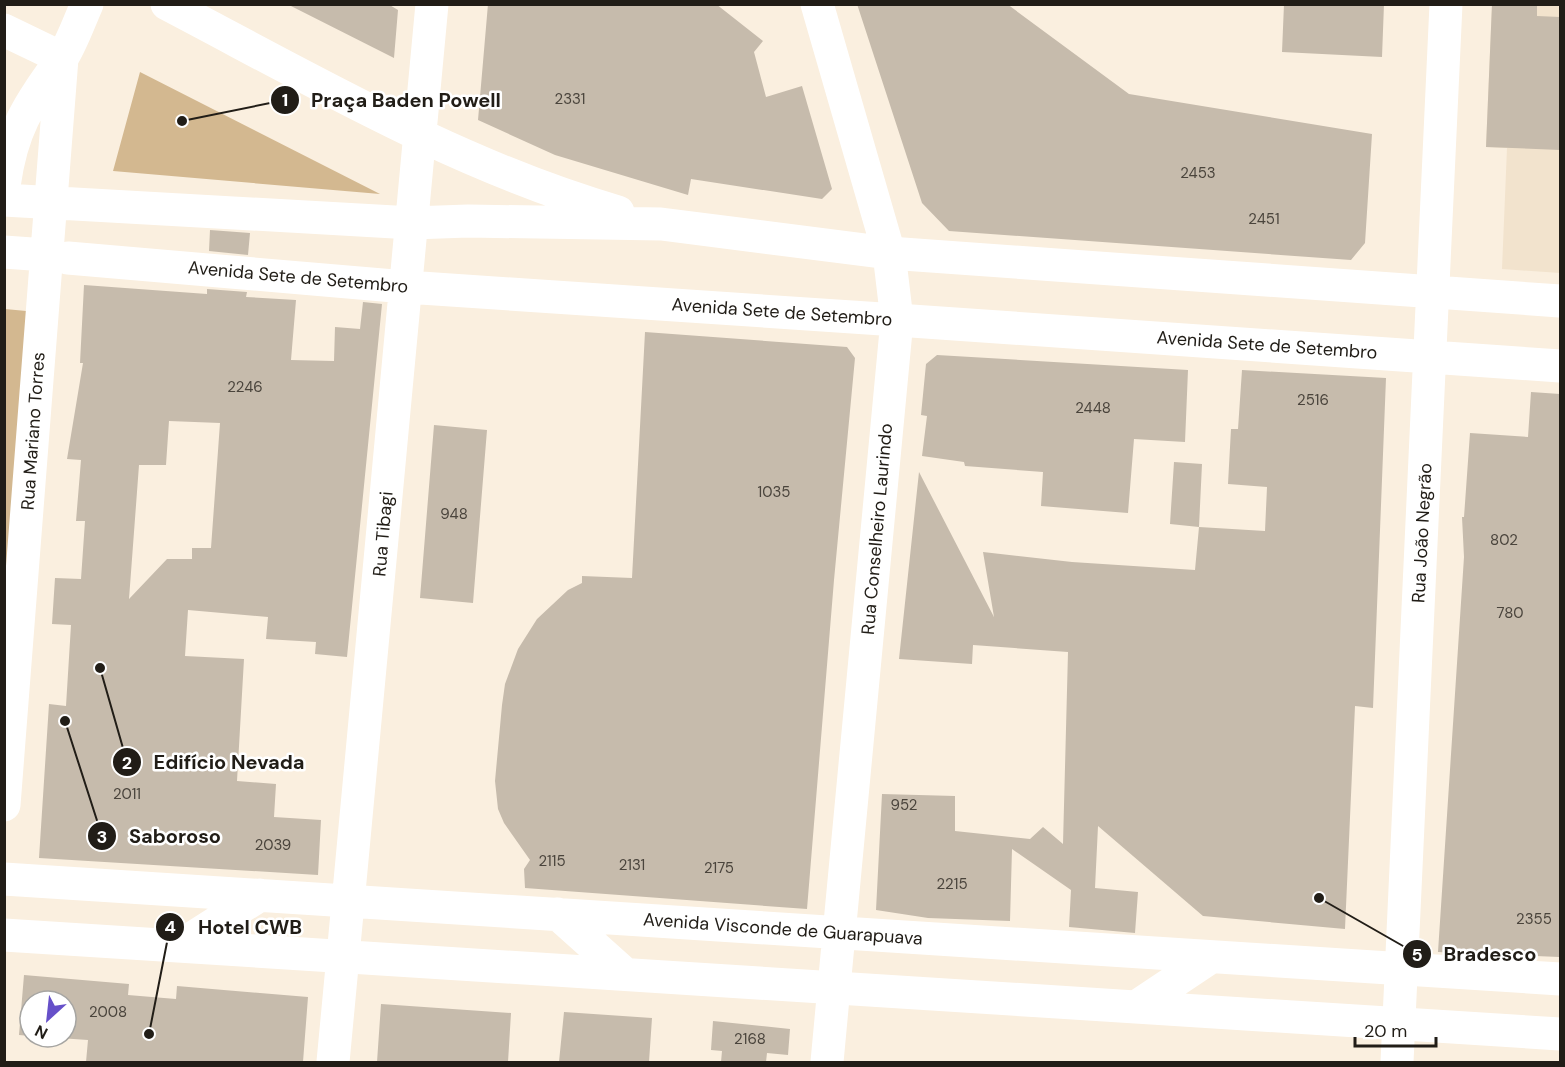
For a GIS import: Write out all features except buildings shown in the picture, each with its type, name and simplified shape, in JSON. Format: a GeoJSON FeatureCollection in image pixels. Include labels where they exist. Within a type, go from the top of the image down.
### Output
{"type":"FeatureCollection","features":[{"type":"Feature","properties":{"kind":"main road","name":"Rua Mariano Torres"},"geometry":{"type":"LineString","coordinates":[[4,186],[11,150],[24,114],[44,81],[62,58],[87,4]]}},
{"type":"Feature","properties":{"kind":"main road"},"geometry":{"type":"LineString","coordinates":[[167,4],[420,136],[520,180],[660,224]]}},
{"type":"Feature","properties":{"kind":"main road","name":"Rua Tibagi"},"geometry":{"type":"LineString","coordinates":[[333,1062],[432,4]]}},
{"type":"Feature","properties":{"kind":"main road","name":"Rua Conselheiro Laurindo"},"geometry":{"type":"LineString","coordinates":[[817,4],[889,252],[897,320],[827,1062]]}},
{"type":"Feature","properties":{"kind":"main road","name":"Rua João Negrão"},"geometry":{"type":"LineString","coordinates":[[1398,1062],[1446,4]]}},
{"type":"Feature","properties":{"kind":"main road"},"geometry":{"type":"LineString","coordinates":[[4,30],[62,58]]}},
{"type":"Feature","properties":{"kind":"main road","name":"Rua Mariano Torres"},"geometry":{"type":"LineString","coordinates":[[4,805],[57,256],[50,203],[62,58]]}},
{"type":"Feature","properties":{"kind":"main road"},"geometry":{"type":"LineString","coordinates":[[4,200],[412,223],[468,221],[660,224],[889,252],[1560,301]]}},
{"type":"Feature","properties":{"kind":"main road","name":"Avenida Sete de Setembro"},"geometry":{"type":"LineString","coordinates":[[4,252],[406,287],[1560,366]]}},
{"type":"Feature","properties":{"kind":"main road","name":"Avenida Visconde de Guarapuava"},"geometry":{"type":"LineString","coordinates":[[4,879],[1560,979]]}},
{"type":"Feature","properties":{"kind":"main road"},"geometry":{"type":"LineString","coordinates":[[180,946],[260,895]]}},
{"type":"Feature","properties":{"kind":"main road"},"geometry":{"type":"LineString","coordinates":[[558,914],[625,974]]}},
{"type":"Feature","properties":{"kind":"main road"},"geometry":{"type":"LineString","coordinates":[[4,935],[1560,1034]]}},
{"type":"Feature","properties":{"kind":"main road"},"geometry":{"type":"LineString","coordinates":[[1136,1006],[1211,957]]}},
{"type":"Feature","properties":{"kind":"shaded area"},"geometry":{"type":"Polygon","coordinates":[[[1492,5],[1560,5],[1560,273],[1502,269],[1507,148],[1486,147],[1492,5]]]}},
{"type":"Feature","properties":{"kind":"shaded area"},"geometry":{"type":"Polygon","coordinates":[[[140,72],[380,194],[113,171],[140,72]]]}},
{"type":"Feature","properties":{"kind":"shaded area"},"geometry":{"type":"Polygon","coordinates":[[[5,309],[37,312],[5,727],[5,309]]]}},
{"type":"Feature","properties":{"kind":"place","name":"Praça Baden Powell"},"geometry":{"type":"Point","coordinates":[182,121]}},
{"type":"Feature","properties":{"kind":"place","name":"Edifício Nevada"},"geometry":{"type":"Point","coordinates":[100,668]}},
{"type":"Feature","properties":{"kind":"place","name":"Saboroso"},"geometry":{"type":"Point","coordinates":[65,721]}},
{"type":"Feature","properties":{"kind":"place","name":"Bradesco"},"geometry":{"type":"Point","coordinates":[1319,898]}},
{"type":"Feature","properties":{"kind":"place","name":"Hotel CWB"},"geometry":{"type":"Point","coordinates":[149,1034]}}]}
